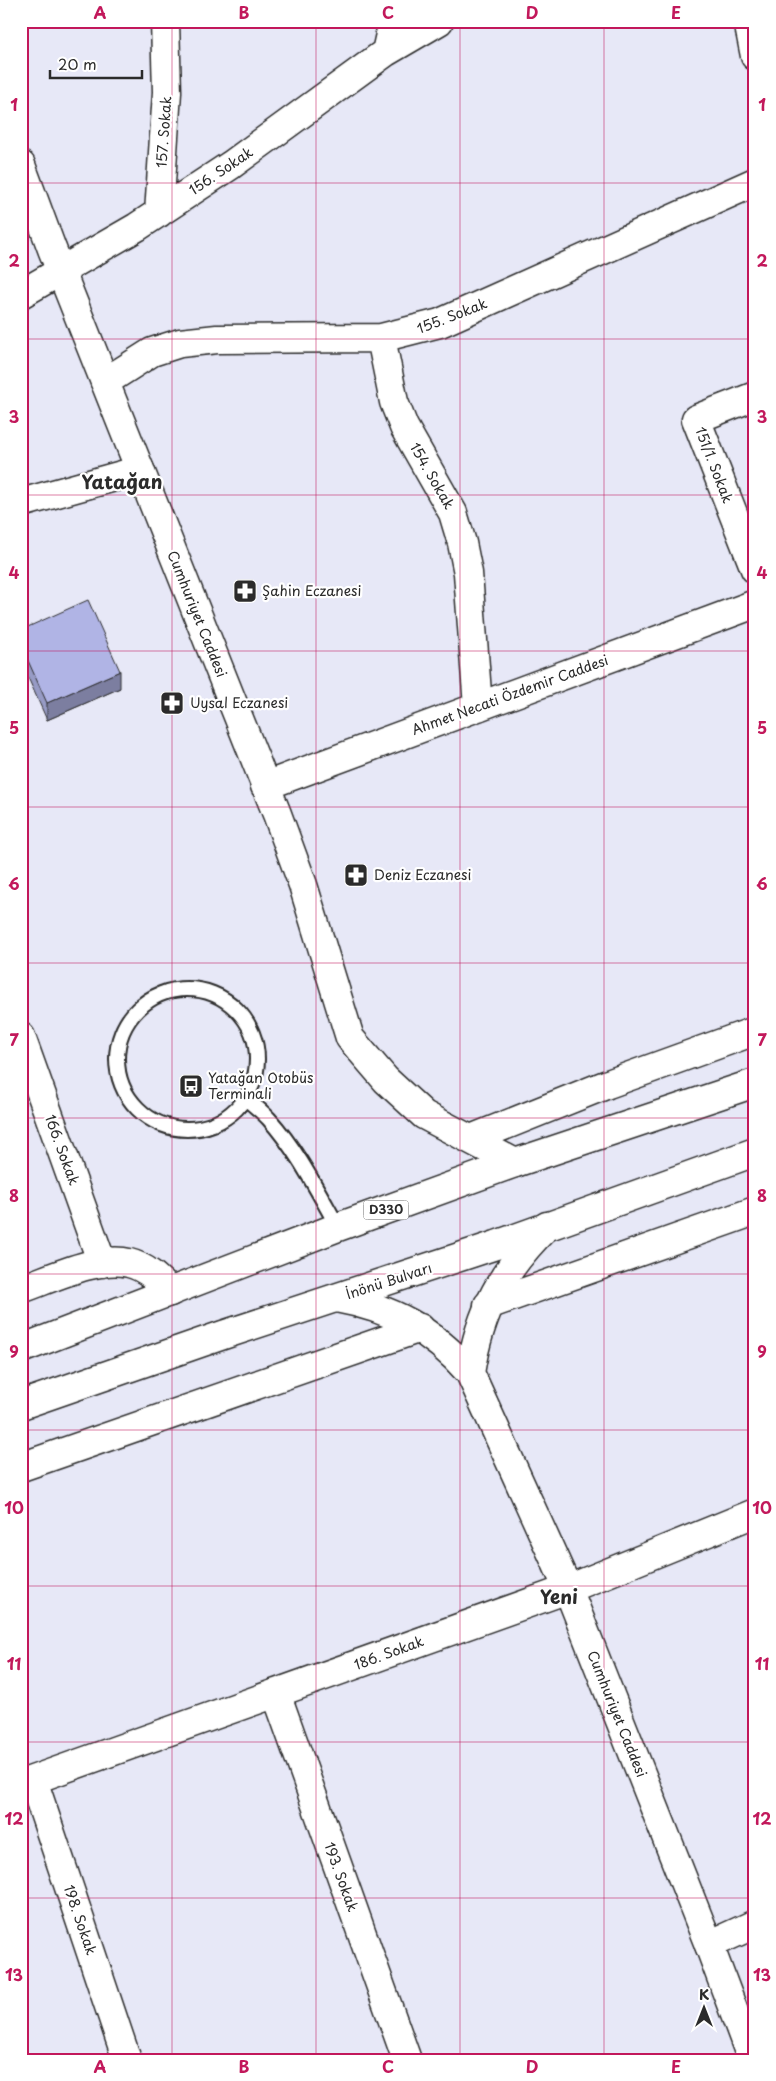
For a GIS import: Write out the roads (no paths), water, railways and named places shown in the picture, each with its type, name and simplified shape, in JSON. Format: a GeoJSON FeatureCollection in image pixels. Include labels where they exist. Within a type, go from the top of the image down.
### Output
{"type":"FeatureCollection","features":[{"type":"Feature","properties":{"kind":"main road","name":"157. Sokak"},"geometry":{"type":"LineString","coordinates":[[159,213],[166,92],[165,21]]}},
{"type":"Feature","properties":{"kind":"main road"},"geometry":{"type":"LineString","coordinates":[[386,52],[394,21]]}},
{"type":"Feature","properties":{"kind":"main road","name":"156. Sokak"},"geometry":{"type":"LineString","coordinates":[[21,294],[159,213],[231,165],[386,52],[439,21]]}},
{"type":"Feature","properties":{"kind":"main road"},"geometry":{"type":"LineString","coordinates":[[748,21],[755,56]]}},
{"type":"Feature","properties":{"kind":"main road","name":"Cumhuriyet Caddesi"},"geometry":{"type":"LineString","coordinates":[[21,165],[61,272],[303,885],[350,1038],[386,1080],[424,1115],[515,1163]]}},
{"type":"Feature","properties":{"kind":"main road","name":"155. Sokak"},"geometry":{"type":"LineString","coordinates":[[105,382],[144,356],[180,343],[217,339],[381,338],[440,323],[755,182]]}},
{"type":"Feature","properties":{"kind":"main road","name":"154. Sokak"},"geometry":{"type":"LineString","coordinates":[[381,338],[394,402],[404,427],[453,512],[462,543],[468,573],[478,707]]}},
{"type":"Feature","properties":{"kind":"main road","name":"151/1. Sokak"},"geometry":{"type":"LineString","coordinates":[[755,396],[696,419],[755,569]]}},
{"type":"Feature","properties":{"kind":"main road"},"geometry":{"type":"LineString","coordinates":[[21,503],[140,470]]}},
{"type":"Feature","properties":{"kind":"main road","name":"Ahmet Necati Özdemir Caddesi"},"geometry":{"type":"LineString","coordinates":[[265,786],[755,604]]}},
{"type":"Feature","properties":{"kind":"main road"},"geometry":{"type":"LineString","coordinates":[[471,1139],[608,1084],[755,1031]]}},
{"type":"Feature","properties":{"kind":"main road","name":"166. Sokak"},"geometry":{"type":"LineString","coordinates":[[21,1036],[28,1075],[102,1262]]}},
{"type":"Feature","properties":{"kind":"main road","name":"D330"},"geometry":{"type":"LineString","coordinates":[[21,1349],[338,1227],[515,1163],[755,1083]]}},
{"type":"Feature","properties":{"kind":"main road","name":"İnönü Bulvarı"},"geometry":{"type":"LineString","coordinates":[[21,1405],[547,1226],[755,1152]]}},
{"type":"Feature","properties":{"kind":"main road"},"geometry":{"type":"LineString","coordinates":[[488,1306],[755,1211]]}},
{"type":"Feature","properties":{"kind":"main road"},"geometry":{"type":"LineString","coordinates":[[470,1373],[474,1346],[488,1306],[507,1271],[526,1247],[547,1226]]}},
{"type":"Feature","properties":{"kind":"main road"},"geometry":{"type":"LineString","coordinates":[[21,1289],[102,1262],[128,1262],[160,1281],[170,1292]]}},
{"type":"Feature","properties":{"kind":"main road","name":"Cumhuriyet Caddesi"},"geometry":{"type":"LineString","coordinates":[[336,1298],[380,1308],[420,1328],[455,1356],[470,1373],[568,1589],[709,1945],[752,2060]]}},
{"type":"Feature","properties":{"kind":"main road"},"geometry":{"type":"LineString","coordinates":[[21,1467],[420,1328]]}},
{"type":"Feature","properties":{"kind":"main road","name":"186. Sokak"},"geometry":{"type":"LineString","coordinates":[[27,1782],[568,1589],[755,1513]]}},
{"type":"Feature","properties":{"kind":"main road","name":"193. Sokak"},"geometry":{"type":"LineString","coordinates":[[276,1693],[407,2060]]}},
{"type":"Feature","properties":{"kind":"main road","name":"198. Sokak"},"geometry":{"type":"LineString","coordinates":[[27,1782],[127,2060]]}},
{"type":"Feature","properties":{"kind":"main road"},"geometry":{"type":"LineString","coordinates":[[709,1945],[755,1924]]}},
{"type":"Feature","properties":{"kind":"lane"},"geometry":{"type":"LineString","coordinates":[[175,989],[198,989],[220,996],[239,1011],[252,1031],[258,1054],[256,1077],[246,1098],[230,1115],[209,1126],[186,1130],[163,1126],[143,1114],[127,1098],[118,1076],[116,1053],[121,1031],[134,1011],[152,996],[175,989]]}},
{"type":"Feature","properties":{"kind":"lane"},"geometry":{"type":"LineString","coordinates":[[246,1098],[268,1118],[299,1159],[338,1227]]}},
{"type":"Feature","properties":{"kind":"place","name":"Şahin Eczanesi"},"geometry":{"type":"Point","coordinates":[245,591]}},
{"type":"Feature","properties":{"kind":"place","name":"Uysal Eczanesi"},"geometry":{"type":"Point","coordinates":[172,703]}},
{"type":"Feature","properties":{"kind":"place","name":"Deniz Eczanesi"},"geometry":{"type":"Point","coordinates":[356,875]}},
{"type":"Feature","properties":{"kind":"place","name":"Yatağan Otobüs Terminali"},"geometry":{"type":"Point","coordinates":[191,1086]}},
{"type":"Feature","properties":{"kind":"district","name":"Yatağan"},"geometry":{"type":"Point","coordinates":[122,482]}},
{"type":"Feature","properties":{"kind":"district","name":"Yeni"},"geometry":{"type":"Point","coordinates":[559,1597]}}]}
